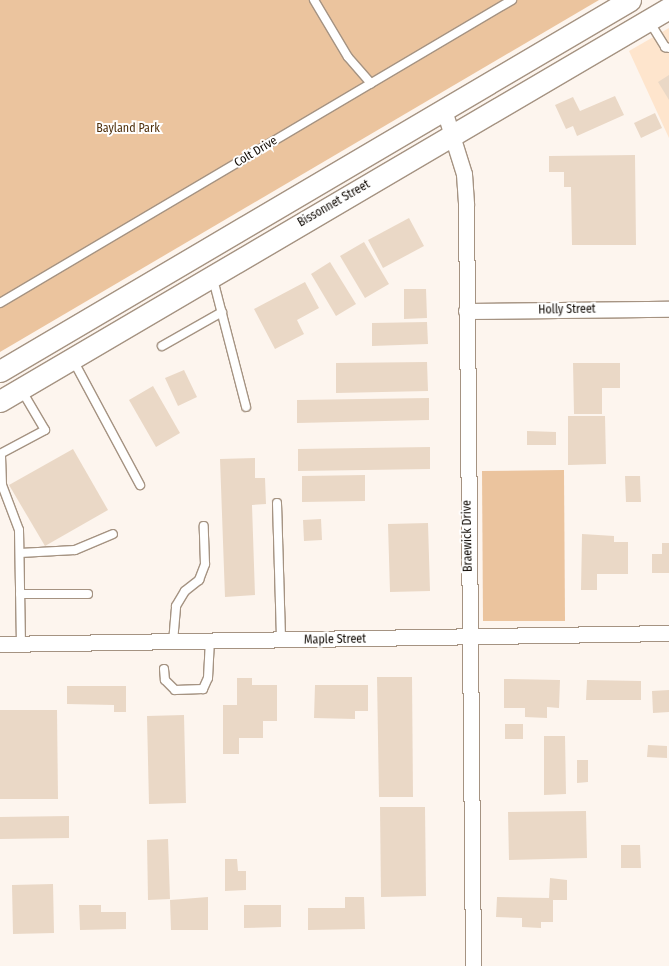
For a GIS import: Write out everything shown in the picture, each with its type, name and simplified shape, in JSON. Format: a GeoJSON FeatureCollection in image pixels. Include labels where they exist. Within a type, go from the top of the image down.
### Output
{"type":"FeatureCollection","features":[{"type":"Feature","properties":{"kind":"main road"},"geometry":{"type":"LineString","coordinates":[[0,371],[630,0]]}},
{"type":"Feature","properties":{"kind":"main road","name":"Bissonnet Street"},"geometry":{"type":"LineString","coordinates":[[0,401],[258,247],[454,136],[669,8]]}},
{"type":"Feature","properties":{"kind":"main road"},"geometry":{"type":"LineString","coordinates":[[608,13],[619,37]]}},
{"type":"Feature","properties":{"kind":"main road"},"geometry":{"type":"LineString","coordinates":[[245,225],[258,247]]}},
{"type":"Feature","properties":{"kind":"main road"},"geometry":{"type":"LineString","coordinates":[[42,346],[64,363]]}},
{"type":"Feature","properties":{"kind":"street","name":"Braewick Drive"},"geometry":{"type":"LineString","coordinates":[[444,110],[454,136],[464,174],[473,966]]}},
{"type":"Feature","properties":{"kind":"street","name":"Holly Street"},"geometry":{"type":"LineString","coordinates":[[466,311],[669,308]]}},
{"type":"Feature","properties":{"kind":"street","name":"Maple Street"},"geometry":{"type":"LineString","coordinates":[[0,644],[470,639],[669,634]]}},
{"type":"Feature","properties":{"kind":"lane"},"geometry":{"type":"LineString","coordinates":[[314,0],[348,58],[371,83]]}},
{"type":"Feature","properties":{"kind":"lane","name":"Colt Drive"},"geometry":{"type":"LineString","coordinates":[[0,303],[512,0]]}},
{"type":"Feature","properties":{"kind":"lane"},"geometry":{"type":"LineString","coordinates":[[648,20],[665,47],[669,48]]}},
{"type":"Feature","properties":{"kind":"lane"},"geometry":{"type":"LineString","coordinates":[[212,275],[246,407]]}},
{"type":"Feature","properties":{"kind":"lane"},"geometry":{"type":"LineString","coordinates":[[162,346],[222,312]]}},
{"type":"Feature","properties":{"kind":"lane"},"geometry":{"type":"LineString","coordinates":[[64,363],[140,485]]}},
{"type":"Feature","properties":{"kind":"lane"},"geometry":{"type":"LineString","coordinates":[[21,389],[44,430],[1,455],[2,485],[19,530],[21,644]]}},
{"type":"Feature","properties":{"kind":"lane"},"geometry":{"type":"LineString","coordinates":[[277,503],[282,641]]}},
{"type":"Feature","properties":{"kind":"lane"},"geometry":{"type":"LineString","coordinates":[[173,642],[176,606],[185,592],[199,580],[205,564],[204,526]]}},
{"type":"Feature","properties":{"kind":"lane"},"geometry":{"type":"LineString","coordinates":[[20,553],[75,550],[113,534]]}},
{"type":"Feature","properties":{"kind":"lane"},"geometry":{"type":"LineString","coordinates":[[20,594],[88,594]]}},
{"type":"Feature","properties":{"kind":"lane"},"geometry":{"type":"LineString","coordinates":[[164,669],[165,680],[175,690],[203,689],[208,678],[210,642]]}},
{"type":"Feature","properties":{"kind":"shaded area"},"geometry":{"type":"Polygon","coordinates":[[[669,28],[669,138],[629,51],[669,28]]]}},
{"type":"Feature","properties":{"kind":"green space","name":"Bayland Park"},"geometry":{"type":"Polygon","coordinates":[[[0,0],[599,0],[0,352],[0,0]]]}},
{"type":"Feature","properties":{"kind":"green space"},"geometry":{"type":"Polygon","coordinates":[[[564,470],[565,621],[483,621],[482,471],[564,470]]]}},
{"type":"Feature","properties":{"kind":"building"},"geometry":{"type":"Polygon","coordinates":[[[669,75],[669,100],[658,82],[669,75]]]}},
{"type":"Feature","properties":{"kind":"building"},"geometry":{"type":"Polygon","coordinates":[[[615,96],[624,115],[577,136],[573,126],[566,129],[555,105],[573,97],[580,111],[615,96]]]}},
{"type":"Feature","properties":{"kind":"building"},"geometry":{"type":"Polygon","coordinates":[[[655,113],[662,128],[641,138],[634,123],[655,113]]]}},
{"type":"Feature","properties":{"kind":"building"},"geometry":{"type":"Polygon","coordinates":[[[635,155],[636,245],[572,245],[571,187],[564,187],[564,172],[549,172],[549,156],[635,155]]]}},
{"type":"Feature","properties":{"kind":"building"},"geometry":{"type":"Polygon","coordinates":[[[409,218],[424,246],[383,268],[368,240],[409,218]]]}},
{"type":"Feature","properties":{"kind":"building"},"geometry":{"type":"Polygon","coordinates":[[[364,242],[389,284],[365,298],[340,256],[364,242]]]}},
{"type":"Feature","properties":{"kind":"building"},"geometry":{"type":"Polygon","coordinates":[[[330,262],[356,304],[336,316],[311,274],[330,262]]]}},
{"type":"Feature","properties":{"kind":"building"},"geometry":{"type":"Polygon","coordinates":[[[305,282],[319,308],[297,320],[304,334],[275,349],[254,309],[305,282]]]}},
{"type":"Feature","properties":{"kind":"building"},"geometry":{"type":"Polygon","coordinates":[[[404,289],[426,289],[427,318],[404,319],[404,289]]]}},
{"type":"Feature","properties":{"kind":"building"},"geometry":{"type":"Polygon","coordinates":[[[427,322],[428,344],[372,346],[372,323],[427,322]]]}},
{"type":"Feature","properties":{"kind":"building"},"geometry":{"type":"Polygon","coordinates":[[[427,362],[428,391],[336,393],[336,363],[427,362]]]}},
{"type":"Feature","properties":{"kind":"building"},"geometry":{"type":"Polygon","coordinates":[[[573,363],[620,363],[620,388],[602,388],[602,414],[574,414],[573,363]]]}},
{"type":"Feature","properties":{"kind":"building"},"geometry":{"type":"Polygon","coordinates":[[[184,370],[197,397],[178,406],[165,378],[184,370]]]}},
{"type":"Feature","properties":{"kind":"building"},"geometry":{"type":"Polygon","coordinates":[[[153,386],[180,433],[156,447],[129,400],[153,386]]]}},
{"type":"Feature","properties":{"kind":"building"},"geometry":{"type":"Polygon","coordinates":[[[429,398],[429,420],[297,423],[297,400],[429,398]]]}},
{"type":"Feature","properties":{"kind":"building"},"geometry":{"type":"Polygon","coordinates":[[[568,416],[605,416],[606,464],[568,465],[568,416]]]}},
{"type":"Feature","properties":{"kind":"building"},"geometry":{"type":"Polygon","coordinates":[[[527,431],[556,432],[556,445],[527,445],[527,431]]]}},
{"type":"Feature","properties":{"kind":"building"},"geometry":{"type":"Polygon","coordinates":[[[430,447],[430,469],[298,471],[298,449],[430,447]]]}},
{"type":"Feature","properties":{"kind":"building"},"geometry":{"type":"Polygon","coordinates":[[[73,449],[108,510],[45,546],[9,485],[73,449]]]}},
{"type":"Feature","properties":{"kind":"building"},"geometry":{"type":"Polygon","coordinates":[[[255,458],[255,478],[265,478],[266,504],[252,505],[255,595],[225,597],[220,459],[255,458]]]}},
{"type":"Feature","properties":{"kind":"building"},"geometry":{"type":"Polygon","coordinates":[[[365,475],[365,501],[302,502],[302,476],[365,475]]]}},
{"type":"Feature","properties":{"kind":"building"},"geometry":{"type":"Polygon","coordinates":[[[625,476],[640,476],[641,502],[626,502],[625,476]]]}},
{"type":"Feature","properties":{"kind":"building"},"geometry":{"type":"Polygon","coordinates":[[[321,519],[322,540],[304,541],[303,520],[321,519]]]}},
{"type":"Feature","properties":{"kind":"building"},"geometry":{"type":"Polygon","coordinates":[[[428,523],[430,591],[390,592],[388,524],[428,523]]]}},
{"type":"Feature","properties":{"kind":"building"},"geometry":{"type":"Polygon","coordinates":[[[582,534],[614,536],[614,542],[628,542],[628,574],[597,574],[597,590],[581,590],[582,534]]]}},
{"type":"Feature","properties":{"kind":"building"},"geometry":{"type":"Polygon","coordinates":[[[662,543],[669,543],[669,573],[652,573],[652,554],[662,554],[662,543]]]}},
{"type":"Feature","properties":{"kind":"building"},"geometry":{"type":"Polygon","coordinates":[[[377,677],[412,677],[413,797],[379,797],[377,677]]]}},
{"type":"Feature","properties":{"kind":"building"},"geometry":{"type":"Polygon","coordinates":[[[237,678],[252,678],[252,685],[277,685],[277,721],[263,721],[263,738],[239,738],[239,754],[223,754],[223,705],[237,705],[237,678]]]}},
{"type":"Feature","properties":{"kind":"building"},"geometry":{"type":"Polygon","coordinates":[[[504,679],[560,680],[559,708],[547,707],[547,718],[525,717],[525,708],[504,708],[504,679]]]}},
{"type":"Feature","properties":{"kind":"building"},"geometry":{"type":"Polygon","coordinates":[[[587,680],[641,681],[641,700],[586,700],[587,680]]]}},
{"type":"Feature","properties":{"kind":"building"},"geometry":{"type":"Polygon","coordinates":[[[315,685],[368,685],[368,711],[355,711],[355,719],[314,718],[315,685]]]}},
{"type":"Feature","properties":{"kind":"building"},"geometry":{"type":"Polygon","coordinates":[[[67,686],[126,686],[126,712],[114,712],[114,705],[67,704],[67,686]]]}},
{"type":"Feature","properties":{"kind":"building"},"geometry":{"type":"Polygon","coordinates":[[[669,690],[669,712],[653,713],[652,691],[669,690]]]}},
{"type":"Feature","properties":{"kind":"building"},"geometry":{"type":"Polygon","coordinates":[[[0,710],[57,710],[58,799],[0,799],[0,710]]]}},
{"type":"Feature","properties":{"kind":"building"},"geometry":{"type":"Polygon","coordinates":[[[184,715],[186,803],[149,804],[147,716],[184,715]]]}},
{"type":"Feature","properties":{"kind":"building"},"geometry":{"type":"Polygon","coordinates":[[[505,724],[523,724],[523,739],[505,739],[505,724]]]}},
{"type":"Feature","properties":{"kind":"building"},"geometry":{"type":"Polygon","coordinates":[[[544,736],[565,736],[566,794],[544,795],[544,736]]]}},
{"type":"Feature","properties":{"kind":"building"},"geometry":{"type":"Polygon","coordinates":[[[648,745],[667,746],[667,758],[647,757],[648,745]]]}},
{"type":"Feature","properties":{"kind":"building"},"geometry":{"type":"Polygon","coordinates":[[[577,760],[588,760],[588,782],[577,783],[577,760]]]}},
{"type":"Feature","properties":{"kind":"building"},"geometry":{"type":"Polygon","coordinates":[[[380,807],[425,807],[426,896],[381,897],[380,807]]]}},
{"type":"Feature","properties":{"kind":"building"},"geometry":{"type":"Polygon","coordinates":[[[586,811],[587,858],[509,860],[508,812],[586,811]]]}},
{"type":"Feature","properties":{"kind":"building"},"geometry":{"type":"Polygon","coordinates":[[[69,816],[69,838],[0,839],[0,817],[69,816]]]}},
{"type":"Feature","properties":{"kind":"building"},"geometry":{"type":"Polygon","coordinates":[[[168,839],[170,899],[148,900],[147,840],[168,839]]]}},
{"type":"Feature","properties":{"kind":"building"},"geometry":{"type":"Polygon","coordinates":[[[621,845],[640,845],[641,868],[621,868],[621,845]]]}},
{"type":"Feature","properties":{"kind":"building"},"geometry":{"type":"Polygon","coordinates":[[[225,859],[237,859],[238,871],[246,871],[246,890],[225,891],[225,859]]]}},
{"type":"Feature","properties":{"kind":"building"},"geometry":{"type":"Polygon","coordinates":[[[550,878],[567,880],[567,900],[553,900],[553,922],[541,922],[541,928],[522,927],[522,918],[496,917],[497,897],[549,898],[550,878]]]}},
{"type":"Feature","properties":{"kind":"building"},"geometry":{"type":"Polygon","coordinates":[[[53,884],[54,933],[13,934],[12,885],[53,884]]]}},
{"type":"Feature","properties":{"kind":"building"},"geometry":{"type":"Polygon","coordinates":[[[208,897],[208,930],[171,930],[170,900],[208,897]]]}},
{"type":"Feature","properties":{"kind":"building"},"geometry":{"type":"Polygon","coordinates":[[[345,897],[364,897],[365,929],[308,930],[308,908],[345,908],[345,897]]]}},
{"type":"Feature","properties":{"kind":"building"},"geometry":{"type":"Polygon","coordinates":[[[79,905],[101,905],[101,912],[126,912],[126,929],[80,930],[79,905]]]}},
{"type":"Feature","properties":{"kind":"building"},"geometry":{"type":"Polygon","coordinates":[[[244,905],[281,905],[281,927],[244,928],[244,905]]]}}]}
